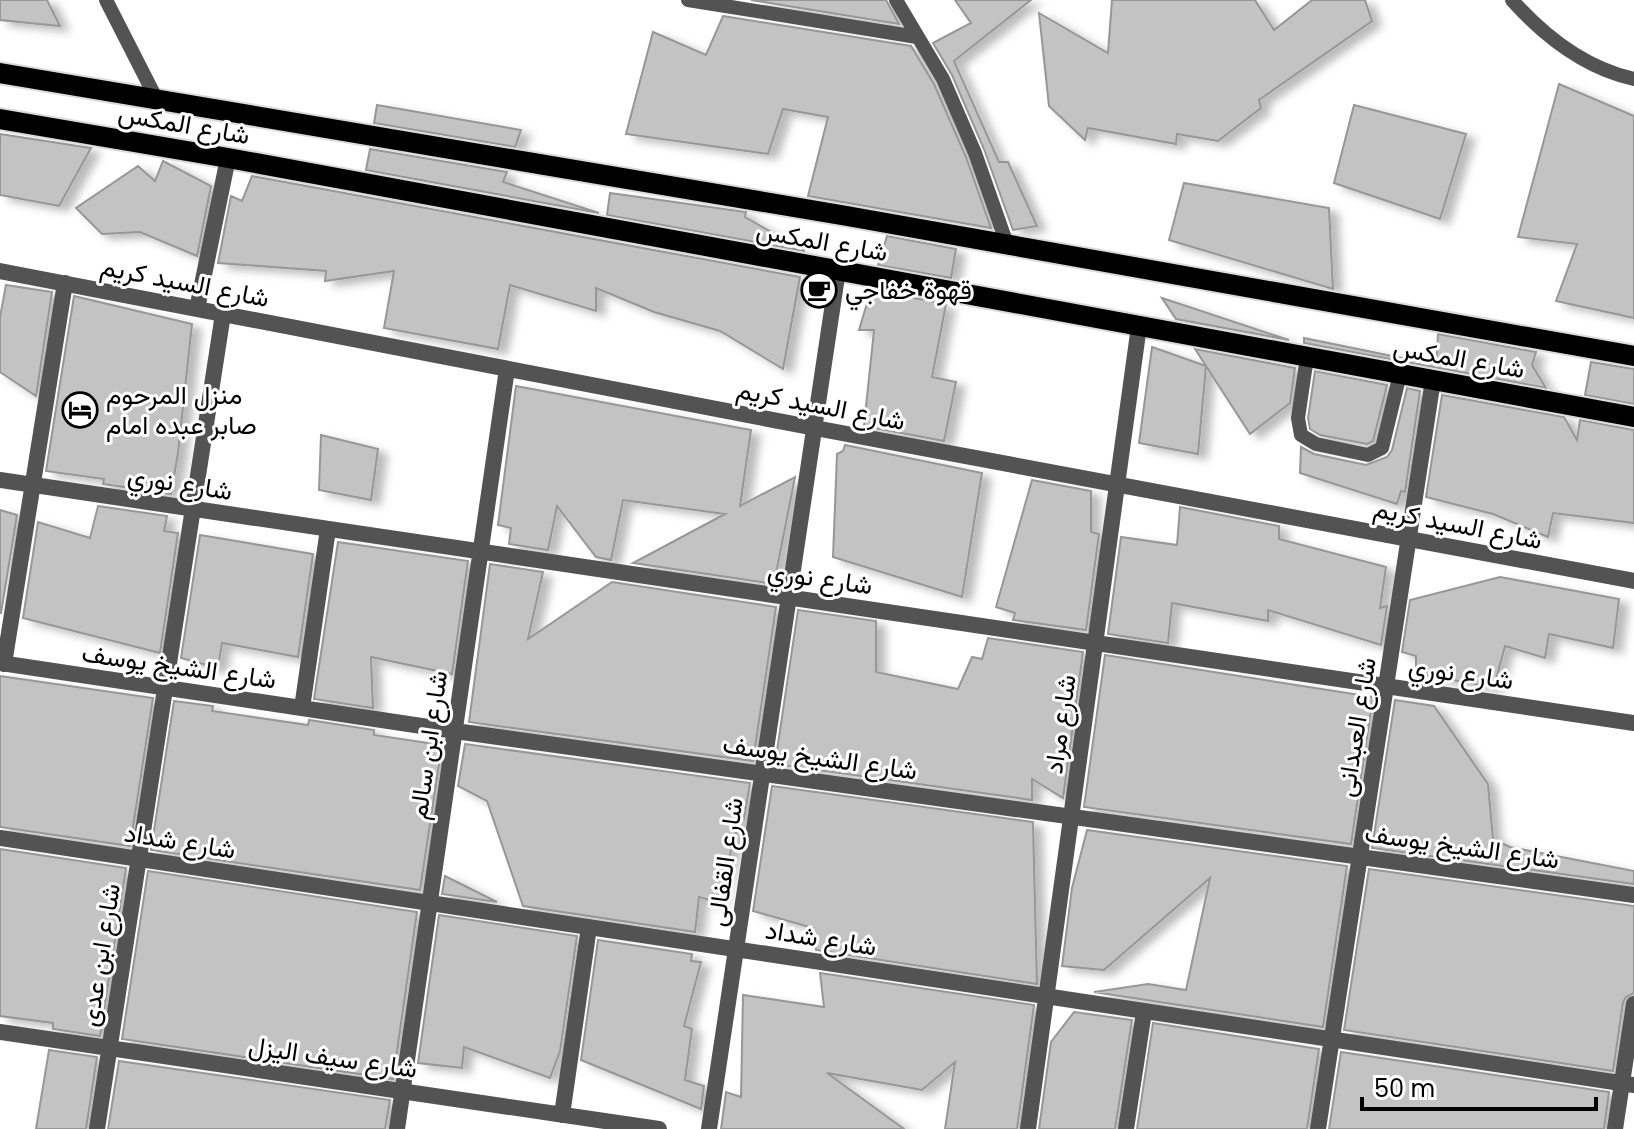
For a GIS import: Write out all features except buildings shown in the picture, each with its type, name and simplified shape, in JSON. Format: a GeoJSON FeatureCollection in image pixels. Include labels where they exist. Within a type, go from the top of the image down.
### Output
{"type":"FeatureCollection","features":[{"type":"Feature","properties":{"kind":"main road","name":"شارع المكس"},"geometry":{"type":"LineString","coordinates":[[0,73],[1007,244],[1634,356]]}},
{"type":"Feature","properties":{"kind":"main road","name":"شارع المكس"},"geometry":{"type":"LineString","coordinates":[[0,119],[228,158],[1634,417]]}},
{"type":"Feature","properties":{"kind":"street"},"geometry":{"type":"LineString","coordinates":[[197,309],[228,158]]}},
{"type":"Feature","properties":{"kind":"street","name":"شارع القفالى"},"geometry":{"type":"LineString","coordinates":[[709,1129],[838,270]]}},
{"type":"Feature","properties":{"kind":"street","name":"شارع السيد كريم"},"geometry":{"type":"LineString","coordinates":[[0,271],[1634,581]]}},
{"type":"Feature","properties":{"kind":"street"},"geometry":{"type":"LineString","coordinates":[[2,664],[65,283]]}},
{"type":"Feature","properties":{"kind":"street","name":"شارع ابن عدى"},"geometry":{"type":"LineString","coordinates":[[97,1129],[223,314]]}},
{"type":"Feature","properties":{"kind":"street","name":"شارع مراد"},"geometry":{"type":"LineString","coordinates":[[1028,1129],[1139,326]]}},
{"type":"Feature","properties":{"kind":"street","name":"شارع ابن سالم"},"geometry":{"type":"LineString","coordinates":[[397,1129],[507,369]]}},
{"type":"Feature","properties":{"kind":"street","name":"شارع العبدانى"},"geometry":{"type":"LineString","coordinates":[[1318,1129],[1433,380]]}},
{"type":"Feature","properties":{"kind":"street","name":"شارع نوري"},"geometry":{"type":"LineString","coordinates":[[0,480],[1634,723]]}},
{"type":"Feature","properties":{"kind":"street"},"geometry":{"type":"LineString","coordinates":[[302,708],[328,529]]}},
{"type":"Feature","properties":{"kind":"street","name":"شارع الشيخ يوسف"},"geometry":{"type":"LineString","coordinates":[[2,664],[455,731],[1634,895]]}},
{"type":"Feature","properties":{"kind":"street","name":"شارع شداد"},"geometry":{"type":"LineString","coordinates":[[0,838],[1628,1084]]}},
{"type":"Feature","properties":{"kind":"street"},"geometry":{"type":"LineString","coordinates":[[562,1115],[589,927]]}},
{"type":"Feature","properties":{"kind":"street"},"geometry":{"type":"LineString","coordinates":[[1615,1129],[1628,1084],[1634,1004]]}},
{"type":"Feature","properties":{"kind":"street"},"geometry":{"type":"LineString","coordinates":[[1126,1129],[1144,1012]]}},
{"type":"Feature","properties":{"kind":"street","name":"شارع سيف اليزل"},"geometry":{"type":"LineString","coordinates":[[0,1032],[659,1129]]}},
{"type":"Feature","properties":{"kind":"lane"},"geometry":{"type":"LineString","coordinates":[[106,0],[157,100]]}},
{"type":"Feature","properties":{"kind":"lane"},"geometry":{"type":"LineString","coordinates":[[688,0],[917,37]]}},
{"type":"Feature","properties":{"kind":"lane"},"geometry":{"type":"LineString","coordinates":[[896,0],[943,79],[975,153],[1007,244]]}},
{"type":"Feature","properties":{"kind":"lane"},"geometry":{"type":"LineString","coordinates":[[1512,0],[1548,37],[1598,66],[1634,79]]}},
{"type":"Feature","properties":{"kind":"lane"},"geometry":{"type":"LineString","coordinates":[[1307,357],[1298,418],[1301,435],[1316,444],[1368,455],[1378,451],[1384,442],[1400,374]]}},
{"type":"Feature","properties":{"kind":"place","name":"قهوة خفاجي"},"geometry":{"type":"Point","coordinates":[819,290]}},
{"type":"Feature","properties":{"kind":"place","name":"منزل المرحوم صابر عبده امام"},"geometry":{"type":"Point","coordinates":[80,410]}}]}
